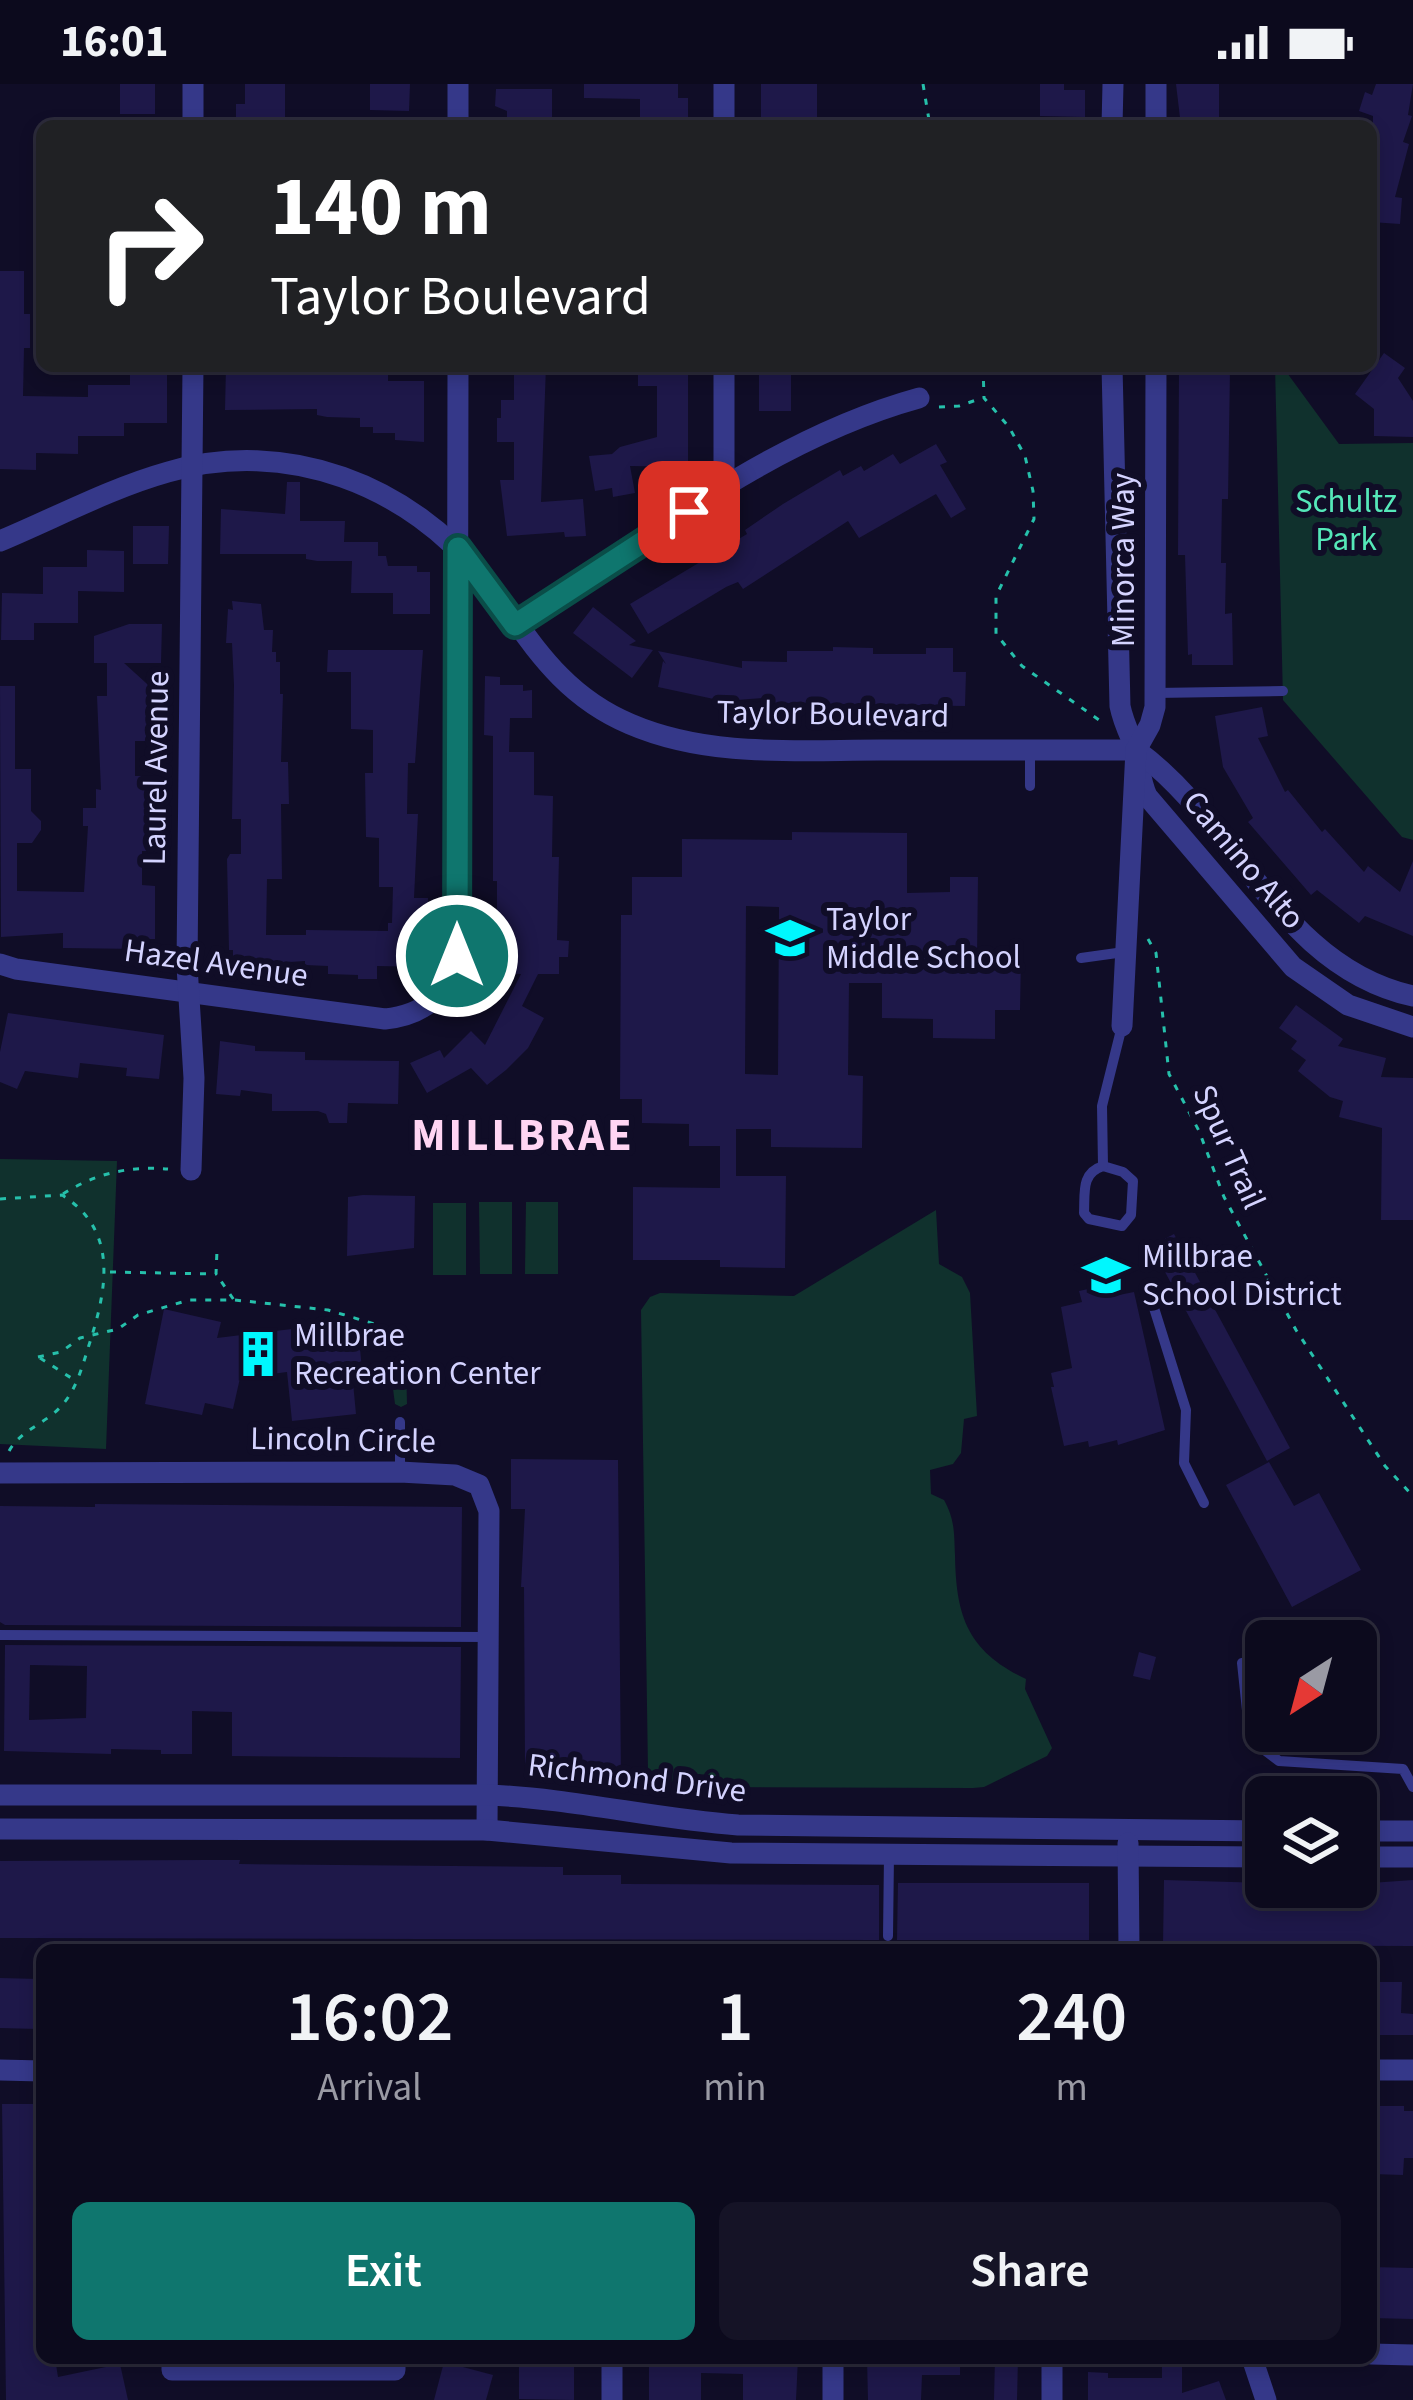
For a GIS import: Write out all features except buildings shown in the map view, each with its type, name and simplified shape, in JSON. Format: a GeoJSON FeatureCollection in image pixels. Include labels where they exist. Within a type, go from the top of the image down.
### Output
{"type":"FeatureCollection","features":[{"type":"Feature","properties":{"kind":"street"},"geometry":{"type":"LineString","coordinates":[[193,84],[193,120]]}},
{"type":"Feature","properties":{"kind":"street"},"geometry":{"type":"LineString","coordinates":[[458,84],[458,120]]}},
{"type":"Feature","properties":{"kind":"street"},"geometry":{"type":"LineString","coordinates":[[724,84],[724,120]]}},
{"type":"Feature","properties":{"kind":"street"},"geometry":{"type":"LineString","coordinates":[[1112,120],[1113,84]]}},
{"type":"Feature","properties":{"kind":"street"},"geometry":{"type":"LineString","coordinates":[[1156,84],[1156,120]]}},
{"type":"Feature","properties":{"kind":"street","name":"Laurel Avenue"},"geometry":{"type":"LineString","coordinates":[[191,1179],[187,965],[193,372]]}},
{"type":"Feature","properties":{"kind":"street"},"geometry":{"type":"LineString","coordinates":[[458,372],[458,548]]}},
{"type":"Feature","properties":{"kind":"street"},"geometry":{"type":"LineString","coordinates":[[724,372],[724,490]]}},
{"type":"Feature","properties":{"kind":"street","name":"Minorca Way"},"geometry":{"type":"LineString","coordinates":[[1112,372],[1120,706],[1136,750]]}},
{"type":"Feature","properties":{"kind":"street","name":"Minorca Way"},"geometry":{"type":"LineString","coordinates":[[1122,1026],[1136,750],[1150,724],[1156,693],[1156,372]]}},
{"type":"Feature","properties":{"kind":"street"},"geometry":{"type":"LineString","coordinates":[[515,625],[724,490],[842,422],[919,398]]}},
{"type":"Feature","properties":{"kind":"street","name":"Taylor Boulevard"},"geometry":{"type":"LineString","coordinates":[[0,541],[148,478],[193,466],[265,461],[305,466],[346,476],[424,518],[458,548],[537,656],[566,684],[627,723],[662,736],[742,750],[1136,750]]}},
{"type":"Feature","properties":{"kind":"street","name":"Hazel Avenue"},"geometry":{"type":"LineString","coordinates":[[0,964],[385,1019],[423,1010],[451,979],[457,956],[458,548]]}},
{"type":"Feature","properties":{"kind":"street","name":"Camino Alto"},"geometry":{"type":"LineString","coordinates":[[1136,750],[1172,780],[1313,945],[1361,979],[1413,996]]}},
{"type":"Feature","properties":{"kind":"street","name":"Camino Alto"},"geometry":{"type":"LineString","coordinates":[[1136,750],[1139,780],[1147,796],[1293,967],[1348,1005],[1413,1027]]}},
{"type":"Feature","properties":{"kind":"street","name":"Lincoln Circle"},"geometry":{"type":"LineString","coordinates":[[6,1472],[400,1472],[455,1475],[479,1486],[487,1498],[487,1830]]}},
{"type":"Feature","properties":{"kind":"street","name":"Richmond Drive"},"geometry":{"type":"LineString","coordinates":[[0,1795],[488,1795],[738,1825],[1245,1831]]}},
{"type":"Feature","properties":{"kind":"street","name":"Richmond Drive"},"geometry":{"type":"LineString","coordinates":[[0,1829],[487,1830],[707,1851],[1245,1857]]}},
{"type":"Feature","properties":{"kind":"street"},"geometry":{"type":"LineString","coordinates":[[1128,1831],[1129,1944]]}},
{"type":"Feature","properties":{"kind":"street"},"geometry":{"type":"LineString","coordinates":[[1377,1831],[1413,1831]]}},
{"type":"Feature","properties":{"kind":"street"},"geometry":{"type":"LineString","coordinates":[[1377,1857],[1413,1857]]}},
{"type":"Feature","properties":{"kind":"street"},"geometry":{"type":"LineString","coordinates":[[1377,2070],[1413,2070]]}},
{"type":"Feature","properties":{"kind":"street"},"geometry":{"type":"LineString","coordinates":[[0,2071],[36,2071]]}},
{"type":"Feature","properties":{"kind":"street"},"geometry":{"type":"LineString","coordinates":[[1377,2354],[1413,2355]]}},
{"type":"Feature","properties":{"kind":"street"},"geometry":{"type":"LineString","coordinates":[[172,2364],[172,2370],[394,2370],[394,2364]]}},
{"type":"Feature","properties":{"kind":"street"},"geometry":{"type":"LineString","coordinates":[[612,2364],[612,2400]]}},
{"type":"Feature","properties":{"kind":"street"},"geometry":{"type":"LineString","coordinates":[[833,2364],[833,2400]]}},
{"type":"Feature","properties":{"kind":"street"},"geometry":{"type":"LineString","coordinates":[[1052,2364],[1052,2400]]}},
{"type":"Feature","properties":{"kind":"street"},"geometry":{"type":"LineString","coordinates":[[1254,2364],[1266,2400]]}},
{"type":"Feature","properties":{"kind":"lane"},"geometry":{"type":"LineString","coordinates":[[1156,693],[1283,691]]}},
{"type":"Feature","properties":{"kind":"lane"},"geometry":{"type":"LineString","coordinates":[[1030,750],[1030,786]]}},
{"type":"Feature","properties":{"kind":"lane"},"geometry":{"type":"LineString","coordinates":[[1081,958],[1124,942]]}},
{"type":"Feature","properties":{"kind":"lane"},"geometry":{"type":"LineString","coordinates":[[1103,1166],[1102,1106],[1122,1026]]}},
{"type":"Feature","properties":{"kind":"lane"},"geometry":{"type":"LineString","coordinates":[[1103,1166],[1133,1181],[1131,1215],[1122,1226],[1089,1219],[1084,1213],[1086,1177],[1103,1166]]}},
{"type":"Feature","properties":{"kind":"lane"},"geometry":{"type":"LineString","coordinates":[[1149,1292],[1186,1410],[1184,1462],[1204,1503]]}},
{"type":"Feature","properties":{"kind":"lane"},"geometry":{"type":"LineString","coordinates":[[400,1422],[400,1472]]}},
{"type":"Feature","properties":{"kind":"lane"},"geometry":{"type":"LineString","coordinates":[[0,1635],[488,1637]]}},
{"type":"Feature","properties":{"kind":"lane"},"geometry":{"type":"LineString","coordinates":[[1242,1663],[1250,1739],[1279,1761],[1403,1769],[1413,1786]]}},
{"type":"Feature","properties":{"kind":"lane"},"geometry":{"type":"LineString","coordinates":[[888,1936],[889,1855]]}},
{"type":"Feature","properties":{"kind":"path"},"geometry":{"type":"LineString","coordinates":[[923,84],[929,120]]}},
{"type":"Feature","properties":{"kind":"path"},"geometry":{"type":"LineString","coordinates":[[983,372],[984,398],[1009,427],[1025,456],[1033,491],[1034,520],[996,596],[996,634],[1022,667],[1101,721]]}},
{"type":"Feature","properties":{"kind":"path"},"geometry":{"type":"LineString","coordinates":[[919,398],[938,406],[959,406],[984,398]]}},
{"type":"Feature","properties":{"kind":"path","name":"Spur Trail"},"geometry":{"type":"LineString","coordinates":[[1124,942],[1145,936],[1156,953],[1169,1074],[1253,1256],[1384,1466],[1413,1496]]}},
{"type":"Feature","properties":{"kind":"path"},"geometry":{"type":"LineString","coordinates":[[0,1198],[62,1195],[87,1179],[140,1166],[191,1179]]}},
{"type":"Feature","properties":{"kind":"path"},"geometry":{"type":"LineString","coordinates":[[6,1472],[8,1450],[63,1404],[76,1382],[106,1272],[98,1234],[88,1216],[62,1195]]}},
{"type":"Feature","properties":{"kind":"path"},"geometry":{"type":"LineString","coordinates":[[218,1250],[216,1274],[234,1300]]}},
{"type":"Feature","properties":{"kind":"path"},"geometry":{"type":"LineString","coordinates":[[106,1272],[216,1274]]}},
{"type":"Feature","properties":{"kind":"path"},"geometry":{"type":"LineString","coordinates":[[76,1382],[38,1357],[62,1352],[80,1338],[118,1329],[138,1315],[189,1300],[328,1310],[381,1326]]}},
{"type":"Feature","properties":{"kind":"green space","name":"Schultz Park"},"geometry":{"type":"Polygon","coordinates":[[[1275,372],[1286,372],[1339,444],[1413,443],[1413,840],[1402,837],[1283,700],[1275,372]]]}},
{"type":"Feature","properties":{"kind":"green space"},"geometry":{"type":"Polygon","coordinates":[[[0,1159],[117,1161],[106,1449],[0,1444],[0,1159]]]}},
{"type":"Feature","properties":{"kind":"green space"},"geometry":{"type":"Polygon","coordinates":[[[479,1202],[512,1202],[512,1274],[480,1274],[479,1202]]]}},
{"type":"Feature","properties":{"kind":"green space"},"geometry":{"type":"Polygon","coordinates":[[[526,1202],[558,1202],[558,1274],[525,1274],[526,1202]]]}},
{"type":"Feature","properties":{"kind":"green space"},"geometry":{"type":"Polygon","coordinates":[[[433,1203],[466,1203],[466,1275],[433,1275],[433,1203]]]}},
{"type":"Feature","properties":{"kind":"green space"},"geometry":{"type":"Polygon","coordinates":[[[936,1210],[939,1264],[962,1277],[970,1293],[977,1416],[964,1419],[961,1453],[953,1464],[930,1470],[931,1494],[944,1500],[952,1520],[958,1596],[969,1629],[990,1656],[1026,1679],[1025,1689],[1052,1748],[1047,1756],[973,1788],[694,1787],[657,1778],[648,1771],[641,1310],[650,1297],[660,1293],[794,1296],[936,1210]]]}},
{"type":"Feature","properties":{"kind":"green space"},"geometry":{"type":"Polygon","coordinates":[[[406,1364],[407,1404],[401,1407],[395,1404],[392,1381],[395,1367],[406,1364]]]}},
{"type":"Feature","properties":{"kind":"place","name":"Taylor Middle School"},"geometry":{"type":"Point","coordinates":[790,938]}},
{"type":"Feature","properties":{"kind":"place","name":"Millbrae School District"},"geometry":{"type":"Point","coordinates":[1106,1275]}},
{"type":"Feature","properties":{"kind":"place","name":"Millbrae Recreation Center"},"geometry":{"type":"Point","coordinates":[258,1354]}},
{"type":"Feature","properties":{"kind":"district","name":"MILLBRAE"},"geometry":{"type":"Point","coordinates":[523,1136]}},
{"type":"Feature","properties":{"kind":"route"},"geometry":{"type":"LineString","coordinates":[[457,956],[458,548],[515,625],[689,512]]}}]}
